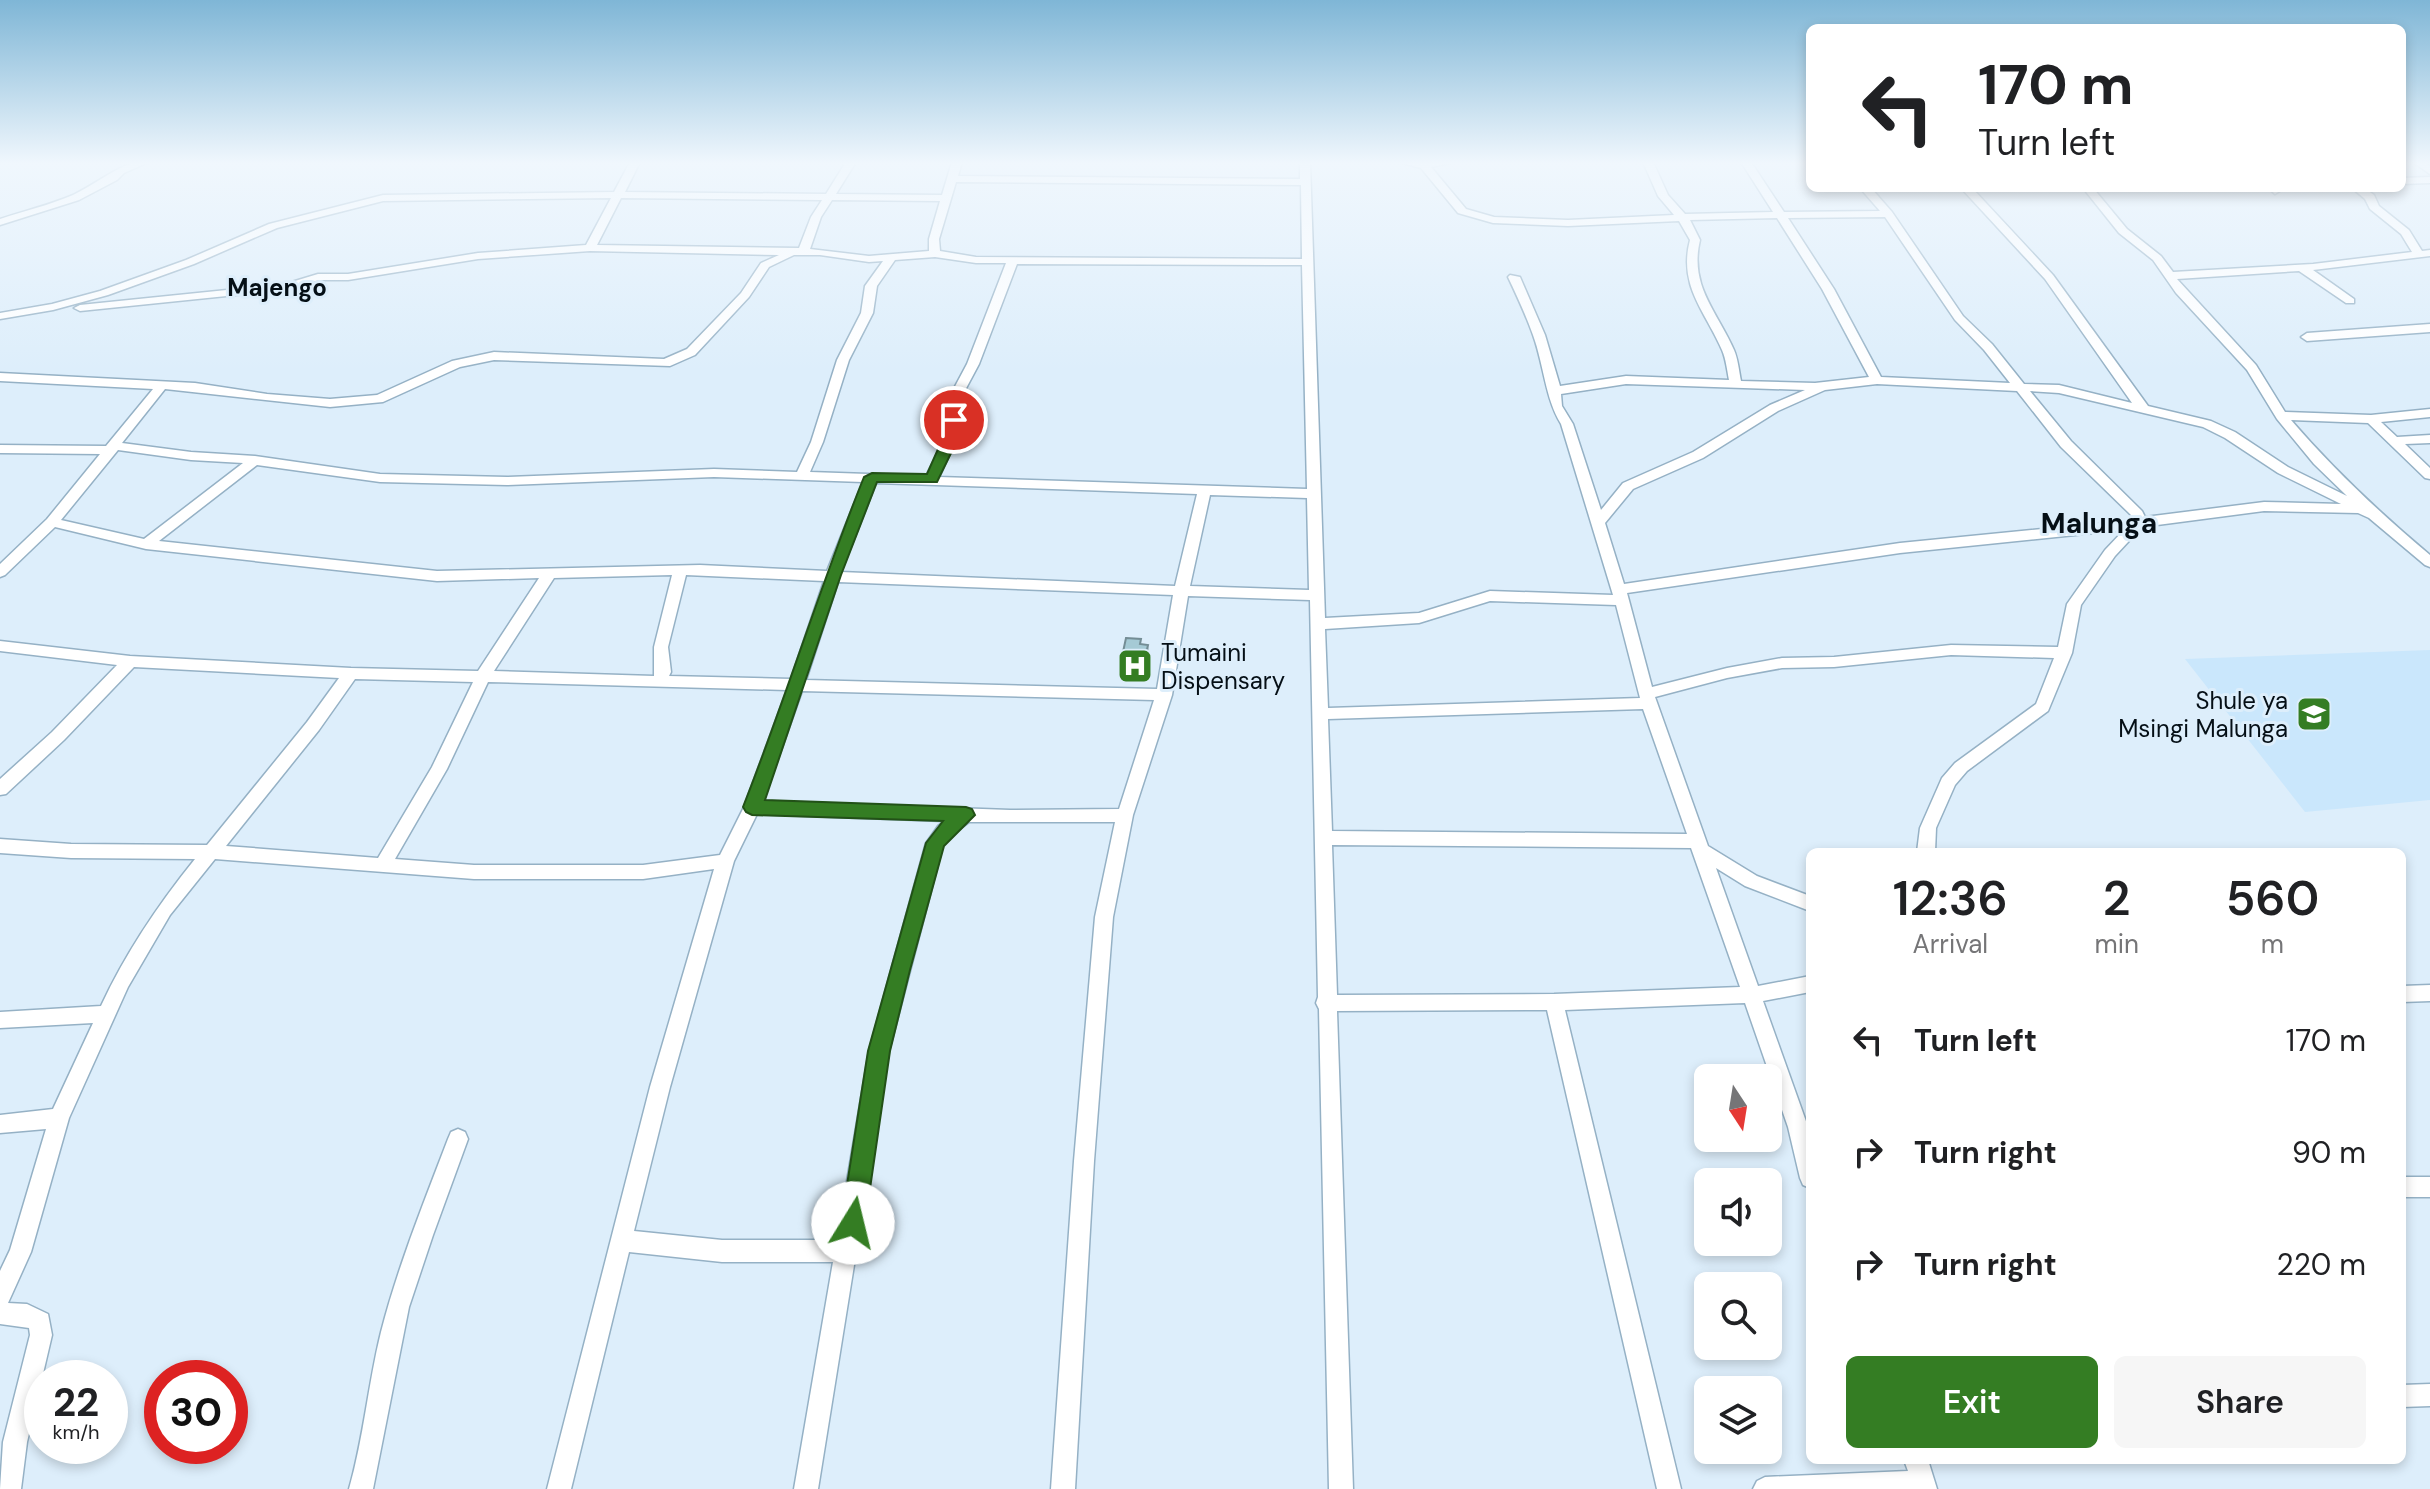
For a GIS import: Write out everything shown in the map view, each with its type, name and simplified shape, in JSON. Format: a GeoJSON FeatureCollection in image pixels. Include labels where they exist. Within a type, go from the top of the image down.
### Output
{"type":"FeatureCollection","features":[{"type":"Feature","properties":{"kind":"street"},"geometry":{"type":"LineString","coordinates":[[0,317],[104,293],[190,262],[260,231]]}},
{"type":"Feature","properties":{"kind":"street"},"geometry":{"type":"LineString","coordinates":[[590,248],[598,231]]}},
{"type":"Feature","properties":{"kind":"street"},"geometry":{"type":"LineString","coordinates":[[803,253],[811,231]]}},
{"type":"Feature","properties":{"kind":"street"},"geometry":{"type":"LineString","coordinates":[[935,254],[933,247],[937,231]]}},
{"type":"Feature","properties":{"kind":"street"},"geometry":{"type":"LineString","coordinates":[[1304,231],[1315,494],[1325,1003],[1341,1489]]}},
{"type":"Feature","properties":{"kind":"street"},"geometry":{"type":"LineString","coordinates":[[1690,231],[1695,240],[1690,260],[1699,298],[1729,352],[1736,384]]}},
{"type":"Feature","properties":{"kind":"street"},"geometry":{"type":"LineString","coordinates":[[1789,231],[1828,289],[1877,380]]}},
{"type":"Feature","properties":{"kind":"street"},"geometry":{"type":"LineString","coordinates":[[1900,231],[1955,313],[2022,387],[2066,444],[2130,506],[2139,522]]}},
{"type":"Feature","properties":{"kind":"street"},"geometry":{"type":"LineString","coordinates":[[2007,231],[2049,277],[2144,410]]}},
{"type":"Feature","properties":{"kind":"street"},"geometry":{"type":"LineString","coordinates":[[2124,231],[2157,258],[2198,312],[2252,368],[2281,416],[2319,461],[2374,515],[2430,562]]}},
{"type":"Feature","properties":{"kind":"street"},"geometry":{"type":"LineString","coordinates":[[2404,231],[2425,253]]}},
{"type":"Feature","properties":{"kind":"street"},"geometry":{"type":"LineString","coordinates":[[0,317],[286,287],[318,277],[362,276],[478,256],[590,248],[891,258],[935,254],[1012,261],[1305,262]]}},
{"type":"Feature","properties":{"kind":"street"},"geometry":{"type":"LineString","coordinates":[[2169,276],[2302,268],[2425,253]]}},
{"type":"Feature","properties":{"kind":"street"},"geometry":{"type":"LineString","coordinates":[[0,377],[224,390],[303,402],[355,402],[389,396],[456,364],[494,356],[643,364],[674,361],[691,352],[710,328],[734,306],[765,265],[789,254]]}},
{"type":"Feature","properties":{"kind":"street"},"geometry":{"type":"LineString","coordinates":[[802,475],[817,442],[843,360],[867,313],[871,286],[891,258]]}},
{"type":"Feature","properties":{"kind":"street"},"geometry":{"type":"LineString","coordinates":[[932,478],[947,447],[959,388],[973,364],[1012,261]]}},
{"type":"Feature","properties":{"kind":"street"},"geometry":{"type":"LineString","coordinates":[[2302,268],[2350,301]]}},
{"type":"Feature","properties":{"kind":"street"},"geometry":{"type":"LineString","coordinates":[[1514,277],[1532,317],[1554,391],[1553,398],[1567,424],[1620,595],[1647,699],[1798,1127],[1806,1161]]}},
{"type":"Feature","properties":{"kind":"street"},"geometry":{"type":"LineString","coordinates":[[2307,337],[2430,328]]}},
{"type":"Feature","properties":{"kind":"street"},"geometry":{"type":"LineString","coordinates":[[1554,391],[1616,381],[1824,386],[1877,380],[2075,391],[2214,427],[2283,470],[2374,515]]}},
{"type":"Feature","properties":{"kind":"street"},"geometry":{"type":"LineString","coordinates":[[0,572],[52,522],[162,385]]}},
{"type":"Feature","properties":{"kind":"street"},"geometry":{"type":"LineString","coordinates":[[1597,524],[1628,486],[1698,455],[1774,408],[1824,386]]}},
{"type":"Feature","properties":{"kind":"street"},"geometry":{"type":"LineString","coordinates":[[2281,416],[2371,419],[2429,414]]}},
{"type":"Feature","properties":{"kind":"street"},"geometry":{"type":"LineString","coordinates":[[2371,419],[2430,475]]}},
{"type":"Feature","properties":{"kind":"street"},"geometry":{"type":"LineString","coordinates":[[2396,441],[2430,439]]}},
{"type":"Feature","properties":{"kind":"street"},"geometry":{"type":"LineString","coordinates":[[0,449],[113,448],[255,460],[392,479],[507,481],[714,473],[932,478],[1315,494]]}},
{"type":"Feature","properties":{"kind":"street"},"geometry":{"type":"LineString","coordinates":[[146,544],[255,460]]}},
{"type":"Feature","properties":{"kind":"street"},"geometry":{"type":"LineString","coordinates":[[559,1489],[624,1241],[660,1087],[725,861],[752,807],[779,738],[833,575],[872,477]]}},
{"type":"Feature","properties":{"kind":"street"},"geometry":{"type":"LineString","coordinates":[[1063,1489],[1102,933],[1113,863],[1125,815],[1164,695],[1181,592],[1204,491]]}},
{"type":"Feature","properties":{"kind":"street"},"geometry":{"type":"LineString","coordinates":[[1317,624],[1419,618],[1490,596],[1620,595],[1902,548],[2264,508],[2335,507],[2374,515]]}},
{"type":"Feature","properties":{"kind":"street"},"geometry":{"type":"LineString","coordinates":[[52,522],[146,544],[437,576],[680,570],[1317,595]]}},
{"type":"Feature","properties":{"kind":"street"},"geometry":{"type":"LineString","coordinates":[[1926,848],[1928,828],[1948,782],[1961,767],[2042,707],[2064,653],[2074,604],[2110,553],[2139,522]]}},
{"type":"Feature","properties":{"kind":"street"},"geometry":{"type":"LineString","coordinates":[[658,682],[663,672],[661,647],[680,570]]}},
{"type":"Feature","properties":{"kind":"street"},"geometry":{"type":"LineString","coordinates":[[384,863],[439,769],[483,676],[549,575]]}},
{"type":"Feature","properties":{"kind":"street"},"geometry":{"type":"LineString","coordinates":[[0,646],[130,661],[351,673],[1164,695]]}},
{"type":"Feature","properties":{"kind":"street"},"geometry":{"type":"LineString","coordinates":[[1319,714],[1647,699],[1727,673],[1782,663],[1834,662],[1951,650],[2064,653]]}},
{"type":"Feature","properties":{"kind":"street"},"geometry":{"type":"LineString","coordinates":[[0,789],[58,736],[130,661]]}},
{"type":"Feature","properties":{"kind":"street"},"geometry":{"type":"LineString","coordinates":[[0,1295],[20,1252],[59,1118],[105,1014],[164,910],[313,726],[351,673]]}},
{"type":"Feature","properties":{"kind":"street"},"geometry":{"type":"LineString","coordinates":[[752,807],[966,815],[1125,815]]}},
{"type":"Feature","properties":{"kind":"street"},"geometry":{"type":"LineString","coordinates":[[806,1489],[879,1051],[935,843],[944,831],[966,815]]}},
{"type":"Feature","properties":{"kind":"street"},"geometry":{"type":"LineString","coordinates":[[1322,838],[1699,846],[1751,881],[1806,902]]}},
{"type":"Feature","properties":{"kind":"street"},"geometry":{"type":"LineString","coordinates":[[0,846],[71,851],[210,852],[474,872],[643,872],[725,861]]}},
{"type":"Feature","properties":{"kind":"street"},"geometry":{"type":"LineString","coordinates":[[1325,1003],[1554,1002],[1751,995],[1806,985]]}},
{"type":"Feature","properties":{"kind":"street"},"geometry":{"type":"LineString","coordinates":[[2406,994],[2430,993]]}},
{"type":"Feature","properties":{"kind":"street"},"geometry":{"type":"LineString","coordinates":[[1554,1002],[1669,1489]]}},
{"type":"Feature","properties":{"kind":"street"},"geometry":{"type":"LineString","coordinates":[[0,1020],[105,1014]]}},
{"type":"Feature","properties":{"kind":"street"},"geometry":{"type":"LineString","coordinates":[[0,1124],[59,1118]]}},
{"type":"Feature","properties":{"kind":"street"},"geometry":{"type":"LineString","coordinates":[[361,1489],[379,1418],[391,1334],[416,1248],[458,1139]]}},
{"type":"Feature","properties":{"kind":"street"},"geometry":{"type":"LineString","coordinates":[[2406,1187],[2430,1187]]}},
{"type":"Feature","properties":{"kind":"street"},"geometry":{"type":"LineString","coordinates":[[624,1241],[722,1251],[848,1251]]}},
{"type":"Feature","properties":{"kind":"street"},"geometry":{"type":"LineString","coordinates":[[0,1313],[27,1315],[40,1322],[41,1335],[15,1442],[9,1489]]}},
{"type":"Feature","properties":{"kind":"street"},"geometry":{"type":"LineString","coordinates":[[2406,1396],[2430,1395]]}},
{"type":"Feature","properties":{"kind":"street"},"geometry":{"type":"LineString","coordinates":[[1765,1489],[1921,1477]]}},
{"type":"Feature","properties":{"kind":"shaded area"},"geometry":{"type":"Polygon","coordinates":[[[2430,650],[2430,800],[2305,812],[2185,659],[2430,650]]]}},
{"type":"Feature","properties":{"kind":"building"},"geometry":{"type":"Polygon","coordinates":[[[1126,638],[1141,639],[1140,644],[1148,645],[1144,663],[1121,661],[1126,638]]]}},
{"type":"Feature","properties":{"kind":"place","name":"Tumaini Dispensary"},"geometry":{"type":"Point","coordinates":[1135,666]}},
{"type":"Feature","properties":{"kind":"place","name":"Shule ya Msingi Malunga"},"geometry":{"type":"Point","coordinates":[2314,714]}},
{"type":"Feature","properties":{"kind":"district","name":"Majengo"},"geometry":{"type":"Point","coordinates":[277,287]}},
{"type":"Feature","properties":{"kind":"district","name":"Malunga"},"geometry":{"type":"Point","coordinates":[2099,523]}},
{"type":"Feature","properties":{"kind":"route"},"geometry":{"type":"LineString","coordinates":[[853,1223],[879,1051],[899,970],[935,843],[944,831],[966,815],[752,807],[779,738],[833,575],[872,477],[932,478],[947,447],[954,420]]}}]}
